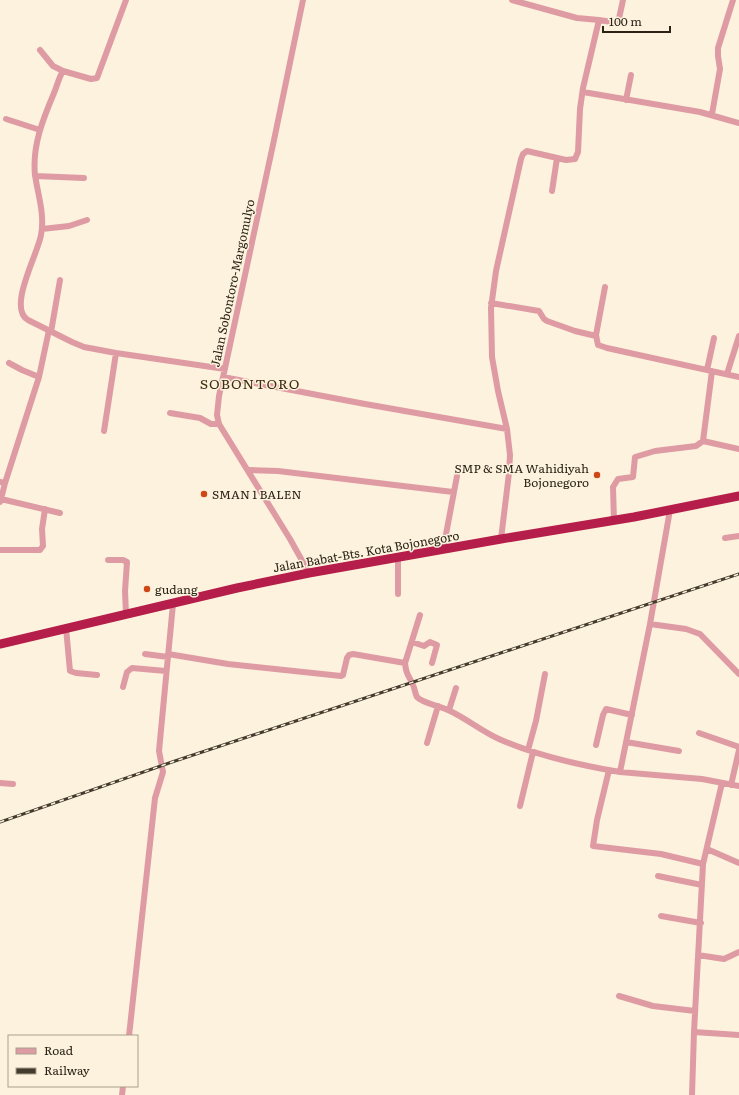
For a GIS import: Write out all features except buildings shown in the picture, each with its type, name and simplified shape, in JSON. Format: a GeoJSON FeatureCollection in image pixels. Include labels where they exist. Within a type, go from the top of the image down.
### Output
{"type":"FeatureCollection","features":[{"type":"Feature","properties":{"kind":"highway","name":"Jalan Babat-Bts. Kota Bojonegoro"},"geometry":{"type":"LineString","coordinates":[[0,644],[237,588],[308,573],[614,521],[739,496]]}},
{"type":"Feature","properties":{"kind":"street"},"geometry":{"type":"LineString","coordinates":[[40,50],[53,66],[62,71],[96,79],[126,0]]}},
{"type":"Feature","properties":{"kind":"street","name":"Jalan Sobontoro-Margomulyo"},"geometry":{"type":"LineString","coordinates":[[219,424],[217,410],[223,377],[303,0]]}},
{"type":"Feature","properties":{"kind":"street"},"geometry":{"type":"LineString","coordinates":[[512,0],[577,18],[618,22],[623,0]]}},
{"type":"Feature","properties":{"kind":"street"},"geometry":{"type":"LineString","coordinates":[[712,114],[720,69],[718,48],[733,0]]}},
{"type":"Feature","properties":{"kind":"street"},"geometry":{"type":"LineString","coordinates":[[501,539],[510,468],[507,429],[492,357],[491,303],[496,271],[523,154],[527,151],[532,151],[571,160],[577,157],[583,92],[599,20]]}},
{"type":"Feature","properties":{"kind":"street"},"geometry":{"type":"LineString","coordinates":[[62,71],[40,130],[35,155],[42,229],[38,246],[24,286],[20,305],[24,317],[80,346],[116,353],[225,368]]}},
{"type":"Feature","properties":{"kind":"street"},"geometry":{"type":"LineString","coordinates":[[626,100],[631,75]]}},
{"type":"Feature","properties":{"kind":"street"},"geometry":{"type":"LineString","coordinates":[[583,92],[712,114],[739,123]]}},
{"type":"Feature","properties":{"kind":"street"},"geometry":{"type":"LineString","coordinates":[[6,119],[40,130]]}},
{"type":"Feature","properties":{"kind":"street"},"geometry":{"type":"LineString","coordinates":[[552,191],[557,158]]}},
{"type":"Feature","properties":{"kind":"street"},"geometry":{"type":"LineString","coordinates":[[36,176],[84,178]]}},
{"type":"Feature","properties":{"kind":"street"},"geometry":{"type":"LineString","coordinates":[[42,229],[69,226],[87,220]]}},
{"type":"Feature","properties":{"kind":"street"},"geometry":{"type":"LineString","coordinates":[[60,280],[39,377],[3,483],[0,500],[60,513]]}},
{"type":"Feature","properties":{"kind":"street"},"geometry":{"type":"LineString","coordinates":[[605,287],[596,336],[597,343],[601,346],[739,377]]}},
{"type":"Feature","properties":{"kind":"street"},"geometry":{"type":"LineString","coordinates":[[491,303],[539,311],[547,321],[575,331],[596,336]]}},
{"type":"Feature","properties":{"kind":"street"},"geometry":{"type":"LineString","coordinates":[[727,374],[739,336]]}},
{"type":"Feature","properties":{"kind":"street"},"geometry":{"type":"LineString","coordinates":[[703,441],[709,370],[714,338]]}},
{"type":"Feature","properties":{"kind":"street"},"geometry":{"type":"LineString","coordinates":[[104,431],[116,353]]}},
{"type":"Feature","properties":{"kind":"street"},"geometry":{"type":"LineString","coordinates":[[9,363],[39,377]]}},
{"type":"Feature","properties":{"kind":"street"},"geometry":{"type":"LineString","coordinates":[[223,377],[507,429]]}},
{"type":"Feature","properties":{"kind":"street"},"geometry":{"type":"LineString","coordinates":[[170,413],[200,418],[211,424],[219,424],[249,470],[290,539],[308,573]]}},
{"type":"Feature","properties":{"kind":"street"},"geometry":{"type":"LineString","coordinates":[[614,521],[613,487],[618,479],[633,478],[634,458],[655,451],[696,446],[703,441],[739,449]]}},
{"type":"Feature","properties":{"kind":"street"},"geometry":{"type":"LineString","coordinates":[[249,470],[278,471],[453,492]]}},
{"type":"Feature","properties":{"kind":"street"},"geometry":{"type":"LineString","coordinates":[[443,550],[453,492],[458,476]]}},
{"type":"Feature","properties":{"kind":"street"},"geometry":{"type":"LineString","coordinates":[[0,550],[41,550],[43,546],[42,529],[45,509]]}},
{"type":"Feature","properties":{"kind":"street"},"geometry":{"type":"LineString","coordinates":[[620,772],[650,624],[670,510]]}},
{"type":"Feature","properties":{"kind":"street"},"geometry":{"type":"LineString","coordinates":[[724,538],[739,536]]}},
{"type":"Feature","properties":{"kind":"street"},"geometry":{"type":"LineString","coordinates":[[398,558],[398,594]]}},
{"type":"Feature","properties":{"kind":"street"},"geometry":{"type":"LineString","coordinates":[[108,560],[123,560],[127,562],[125,582],[126,614]]}},
{"type":"Feature","properties":{"kind":"street"},"geometry":{"type":"LineString","coordinates":[[129,1035],[155,798],[163,772],[159,751],[173,604]]}},
{"type":"Feature","properties":{"kind":"street"},"geometry":{"type":"LineString","coordinates":[[420,615],[405,663],[406,674],[414,686],[417,697],[448,710],[498,739],[531,751],[579,764],[620,772],[686,777],[739,786]]}},
{"type":"Feature","properties":{"kind":"street"},"geometry":{"type":"LineString","coordinates":[[650,624],[686,629],[700,634],[739,674]]}},
{"type":"Feature","properties":{"kind":"street"},"geometry":{"type":"LineString","coordinates":[[66,628],[70,670],[76,673],[97,675]]}},
{"type":"Feature","properties":{"kind":"street"},"geometry":{"type":"LineString","coordinates":[[412,642],[424,646],[430,642],[437,645],[432,663]]}},
{"type":"Feature","properties":{"kind":"street"},"geometry":{"type":"LineString","coordinates":[[145,654],[168,655],[228,664],[341,676],[343,675],[347,658],[352,654],[405,663]]}},
{"type":"Feature","properties":{"kind":"street"},"geometry":{"type":"LineString","coordinates":[[123,688],[127,672],[132,668],[166,671]]}},
{"type":"Feature","properties":{"kind":"street"},"geometry":{"type":"LineString","coordinates":[[520,806],[545,674]]}},
{"type":"Feature","properties":{"kind":"street"},"geometry":{"type":"LineString","coordinates":[[448,710],[456,688]]}},
{"type":"Feature","properties":{"kind":"street"},"geometry":{"type":"LineString","coordinates":[[427,743],[438,706]]}},
{"type":"Feature","properties":{"kind":"street"},"geometry":{"type":"LineString","coordinates":[[596,745],[603,715],[606,709],[632,715]]}},
{"type":"Feature","properties":{"kind":"street"},"geometry":{"type":"LineString","coordinates":[[700,733],[739,747]]}},
{"type":"Feature","properties":{"kind":"street"},"geometry":{"type":"LineString","coordinates":[[626,742],[679,751]]}},
{"type":"Feature","properties":{"kind":"street"},"geometry":{"type":"LineString","coordinates":[[731,785],[739,750]]}},
{"type":"Feature","properties":{"kind":"street"},"geometry":{"type":"LineString","coordinates":[[609,770],[592,845],[661,854],[703,864]]}},
{"type":"Feature","properties":{"kind":"street"},"geometry":{"type":"LineString","coordinates":[[0,783],[13,784]]}},
{"type":"Feature","properties":{"kind":"street"},"geometry":{"type":"LineString","coordinates":[[692,1095],[703,864],[722,783]]}},
{"type":"Feature","properties":{"kind":"street"},"geometry":{"type":"LineString","coordinates":[[707,849],[739,863]]}},
{"type":"Feature","properties":{"kind":"street"},"geometry":{"type":"LineString","coordinates":[[658,876],[702,885]]}},
{"type":"Feature","properties":{"kind":"street"},"geometry":{"type":"LineString","coordinates":[[661,916],[701,923]]}},
{"type":"Feature","properties":{"kind":"street"},"geometry":{"type":"LineString","coordinates":[[698,955],[724,958],[731,957],[739,952]]}},
{"type":"Feature","properties":{"kind":"street"},"geometry":{"type":"LineString","coordinates":[[619,996],[653,1006],[695,1011]]}},
{"type":"Feature","properties":{"kind":"street"},"geometry":{"type":"LineString","coordinates":[[694,1032],[739,1035]]}},
{"type":"Feature","properties":{"kind":"railway"},"geometry":{"type":"LineString","coordinates":[[0,822],[172,762],[739,574]]}},
{"type":"Feature","properties":{"kind":"place","name":"SMP & SMA Wahidiyah Bojonegoro"},"geometry":{"type":"Point","coordinates":[597,475]}},
{"type":"Feature","properties":{"kind":"place","name":"SMAN 1 BALEN"},"geometry":{"type":"Point","coordinates":[204,494]}},
{"type":"Feature","properties":{"kind":"place","name":"gudang"},"geometry":{"type":"Point","coordinates":[147,589]}},
{"type":"Feature","properties":{"kind":"district","name":"SOBONTORO"},"geometry":{"type":"Point","coordinates":[250,383]}}]}
